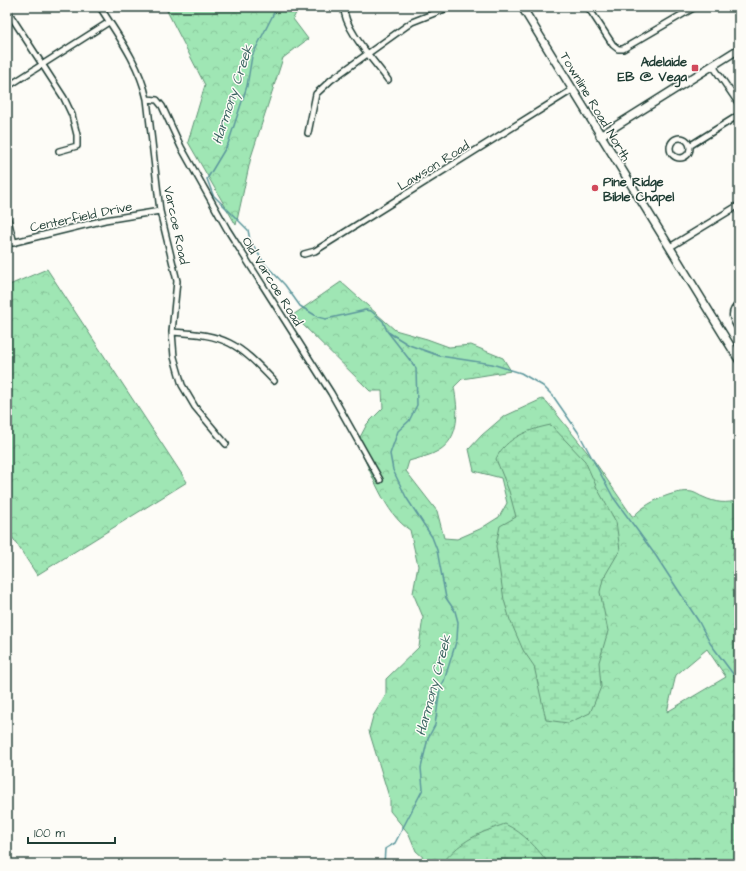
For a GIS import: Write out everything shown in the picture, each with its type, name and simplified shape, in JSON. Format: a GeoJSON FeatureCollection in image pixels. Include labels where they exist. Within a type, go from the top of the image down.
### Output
{"type":"FeatureCollection","features":[{"type":"Feature","properties":{"kind":"main road","name":"Townline Road North"},"geometry":{"type":"LineString","coordinates":[[522,7],[739,360]]}},
{"type":"Feature","properties":{"kind":"main road"},"geometry":{"type":"LineString","coordinates":[[600,136],[739,49]]}},
{"type":"Feature","properties":{"kind":"street","name":"Varcoe Road"},"geometry":{"type":"LineString","coordinates":[[100,7],[138,68],[147,99],[160,211],[176,281],[172,332],[174,357],[182,385],[203,418],[226,444]]}},
{"type":"Feature","properties":{"kind":"street"},"geometry":{"type":"LineString","coordinates":[[344,7],[344,13],[351,29],[388,80]]}},
{"type":"Feature","properties":{"kind":"street"},"geometry":{"type":"LineString","coordinates":[[308,133],[316,94],[330,80],[412,22],[450,7]]}},
{"type":"Feature","properties":{"kind":"street"},"geometry":{"type":"LineString","coordinates":[[588,7],[613,45],[618,49],[623,49],[695,7]]}},
{"type":"Feature","properties":{"kind":"street"},"geometry":{"type":"LineString","coordinates":[[7,10],[64,98],[72,115],[77,134],[77,146],[59,151]]}},
{"type":"Feature","properties":{"kind":"street"},"geometry":{"type":"LineString","coordinates":[[7,87],[109,22]]}},
{"type":"Feature","properties":{"kind":"street"},"geometry":{"type":"LineString","coordinates":[[713,66],[739,104]]}},
{"type":"Feature","properties":{"kind":"street","name":"Lawson Road"},"geometry":{"type":"LineString","coordinates":[[304,254],[315,252],[572,90]]}},
{"type":"Feature","properties":{"kind":"street","name":"Old Varcoe Road"},"geometry":{"type":"LineString","coordinates":[[147,99],[157,100],[162,106],[181,147],[227,229],[331,393],[380,480]]}},
{"type":"Feature","properties":{"kind":"street"},"geometry":{"type":"LineString","coordinates":[[691,145],[683,138],[676,138],[671,143],[671,153],[679,158],[685,157],[690,152],[691,145],[739,115]]}},
{"type":"Feature","properties":{"kind":"street"},"geometry":{"type":"LineString","coordinates":[[670,248],[739,204]]}},
{"type":"Feature","properties":{"kind":"street","name":"Centerfield Drive"},"geometry":{"type":"LineString","coordinates":[[7,244],[105,220],[160,211]]}},
{"type":"Feature","properties":{"kind":"street"},"geometry":{"type":"LineString","coordinates":[[7,216],[14,243]]}},
{"type":"Feature","properties":{"kind":"street"},"geometry":{"type":"LineString","coordinates":[[739,304],[732,313],[739,330]]}},
{"type":"Feature","properties":{"kind":"street"},"geometry":{"type":"LineString","coordinates":[[172,332],[211,335],[227,341],[240,348],[253,359],[274,381]]}},
{"type":"Feature","properties":{"kind":"green space"},"geometry":{"type":"Polygon","coordinates":[[[165,7],[299,7],[293,19],[308,39],[283,58],[251,157],[236,225],[188,142],[205,85],[165,7]]]}},
{"type":"Feature","properties":{"kind":"green space"},"geometry":{"type":"Polygon","coordinates":[[[47,269],[187,482],[37,575],[7,529],[7,286],[47,269]]]}},
{"type":"Feature","properties":{"kind":"green space"},"geometry":{"type":"Polygon","coordinates":[[[341,282],[395,330],[449,347],[471,345],[503,358],[511,371],[462,379],[454,387],[457,413],[451,439],[435,453],[409,461],[406,471],[437,511],[444,538],[457,539],[480,529],[499,517],[507,503],[501,478],[474,471],[469,449],[482,435],[503,417],[542,399],[547,402],[595,462],[632,516],[634,516],[645,506],[661,498],[677,493],[692,492],[717,502],[739,500],[739,538],[737,538],[739,550],[739,864],[426,864],[425,859],[416,851],[409,834],[390,811],[390,800],[369,731],[373,716],[386,695],[386,679],[419,647],[423,617],[413,593],[418,566],[410,530],[393,514],[386,503],[357,443],[367,424],[383,408],[382,391],[370,391],[293,315],[341,282]],[[707,649],[676,675],[667,712],[726,677],[707,649]]]}},
{"type":"Feature","properties":{"kind":"green space"},"geometry":{"type":"Polygon","coordinates":[[[551,425],[585,461],[597,488],[616,522],[620,550],[603,579],[600,592],[608,631],[599,662],[601,687],[590,713],[568,723],[546,720],[534,666],[523,650],[510,620],[504,600],[496,546],[500,526],[516,517],[509,491],[496,459],[505,445],[512,440],[527,432],[551,425]]]}},
{"type":"Feature","properties":{"kind":"green space"},"geometry":{"type":"Polygon","coordinates":[[[505,824],[530,841],[549,864],[443,864],[444,861],[464,842],[479,834],[505,824]]]}},
{"type":"Feature","properties":{"kind":"waterway","name":"Harmony Creek"},"geometry":{"type":"LineString","coordinates":[[277,7],[252,56],[247,86],[228,144],[207,179],[213,195],[248,230],[250,240],[264,263],[285,285],[300,306],[318,317],[326,319],[366,310],[371,311],[383,321],[387,331],[416,368],[417,405],[409,421],[398,431],[390,454],[393,470],[406,497],[432,537],[437,550],[446,598],[455,611],[458,622],[457,639],[444,681],[440,688],[435,725],[428,738],[421,768],[423,789],[395,843],[385,849],[384,864]]}},
{"type":"Feature","properties":{"kind":"waterway"},"geometry":{"type":"LineString","coordinates":[[388,332],[409,345],[440,356],[492,364],[521,373],[543,386],[553,396],[578,432],[613,497],[656,556],[699,622],[710,643],[739,682]]}},
{"type":"Feature","properties":{"kind":"place","name":"Adelaide EB @ Vega"},"geometry":{"type":"Point","coordinates":[695,68]}},
{"type":"Feature","properties":{"kind":"place","name":"Pine Ridge Bible Chapel"},"geometry":{"type":"Point","coordinates":[595,188]}}]}
